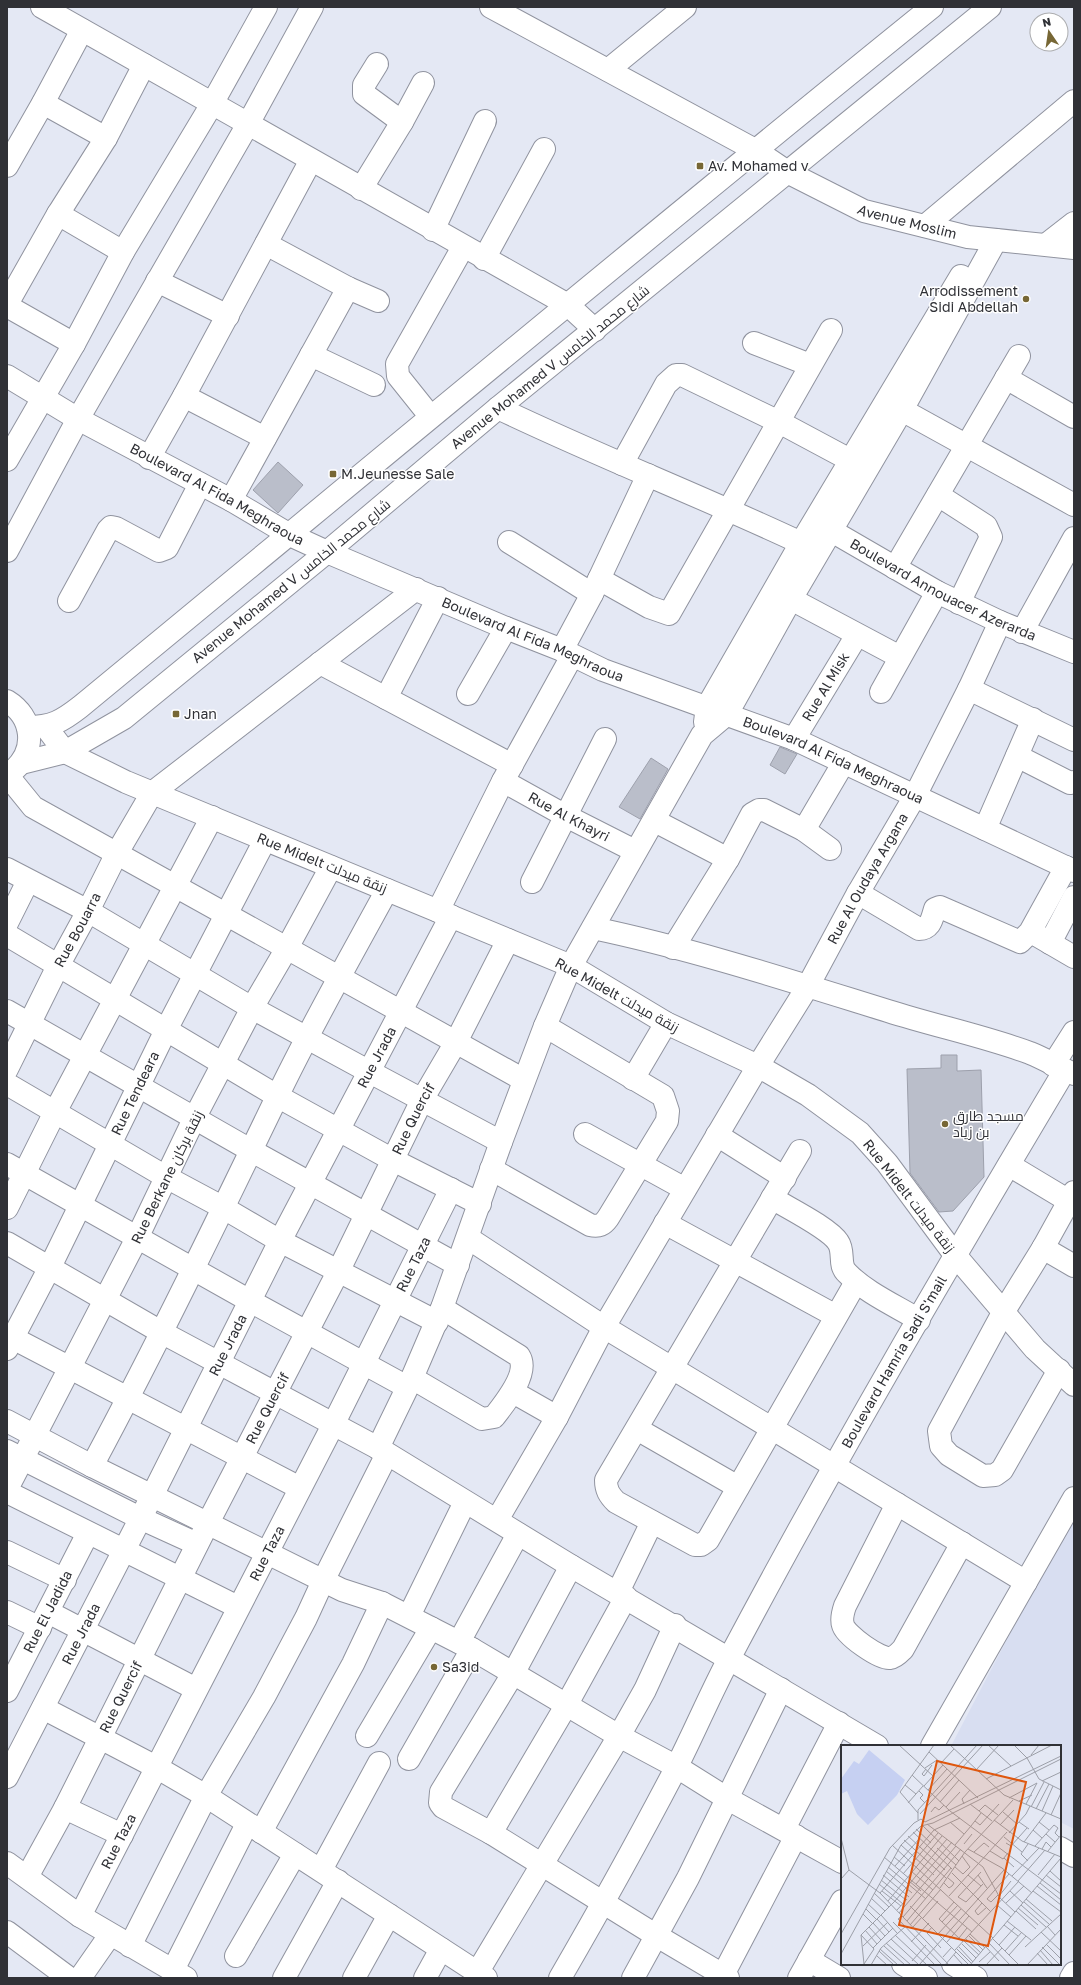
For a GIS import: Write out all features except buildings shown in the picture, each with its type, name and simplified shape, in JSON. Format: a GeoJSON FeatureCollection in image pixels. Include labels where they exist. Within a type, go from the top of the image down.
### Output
{"type":"FeatureCollection","features":[{"type":"Feature","properties":{"kind":"street"},"geometry":{"type":"LineString","coordinates":[[7,460],[74,344],[123,252],[212,104],[266,7]]}},
{"type":"Feature","properties":{"kind":"street"},"geometry":{"type":"LineString","coordinates":[[7,551],[78,419],[248,124],[312,7]]}},
{"type":"Feature","properties":{"kind":"street","name":"Avenue Moslim"},"geometry":{"type":"LineString","coordinates":[[491,7],[755,150],[789,173],[864,211],[968,237],[1074,248]]}},
{"type":"Feature","properties":{"kind":"street"},"geometry":{"type":"LineString","coordinates":[[608,70],[685,7]]}},
{"type":"Feature","properties":{"kind":"street"},"geometry":{"type":"LineString","coordinates":[[524,1080],[339,979],[287,948],[33,807],[12,771],[28,750],[30,734],[37,727],[66,717],[80,706],[290,534],[430,416],[932,7]]}},
{"type":"Feature","properties":{"kind":"street","name":"Avenue Mohamed V شارع محمد الخامس"},"geometry":{"type":"LineString","coordinates":[[12,771],[65,752],[124,718],[327,552],[498,408],[789,173],[990,7]]}},
{"type":"Feature","properties":{"kind":"street"},"geometry":{"type":"LineString","coordinates":[[51,9],[82,30],[484,259],[568,305],[595,330]]}},
{"type":"Feature","properties":{"kind":"street"},"geometry":{"type":"LineString","coordinates":[[7,166],[82,30]]}},
{"type":"Feature","properties":{"kind":"street"},"geometry":{"type":"LineString","coordinates":[[377,64],[364,85],[364,94],[402,122]]}},
{"type":"Feature","properties":{"kind":"street"},"geometry":{"type":"LineString","coordinates":[[74,344],[8,300],[58,214],[106,138],[144,65]]}},
{"type":"Feature","properties":{"kind":"street"},"geometry":{"type":"LineString","coordinates":[[361,189],[402,122],[423,83]]}},
{"type":"Feature","properties":{"kind":"street"},"geometry":{"type":"LineString","coordinates":[[925,226],[1074,101]]}},
{"type":"Feature","properties":{"kind":"street"},"geometry":{"type":"LineString","coordinates":[[43,103],[106,138]]}},
{"type":"Feature","properties":{"kind":"street"},"geometry":{"type":"LineString","coordinates":[[433,230],[485,121]]}},
{"type":"Feature","properties":{"kind":"street"},"geometry":{"type":"LineString","coordinates":[[484,259],[544,149]]}},
{"type":"Feature","properties":{"kind":"street"},"geometry":{"type":"LineString","coordinates":[[149,458],[228,316],[311,160]]}},
{"type":"Feature","properties":{"kind":"street"},"geometry":{"type":"LineString","coordinates":[[58,214],[123,252]]}},
{"type":"Feature","properties":{"kind":"street"},"geometry":{"type":"LineString","coordinates":[[1047,244],[1074,223]]}},
{"type":"Feature","properties":{"kind":"street"},"geometry":{"type":"LineString","coordinates":[[717,710],[801,543],[823,526],[902,410],[990,240]]}},
{"type":"Feature","properties":{"kind":"street"},"geometry":{"type":"LineString","coordinates":[[130,1946],[206,1796],[264,1697],[306,1618],[383,1451],[410,1383],[440,1315],[524,1080],[570,966],[593,928],[635,851],[655,821],[717,710],[791,599],[850,460],[990,240]]}},
{"type":"Feature","properties":{"kind":"street"},"geometry":{"type":"LineString","coordinates":[[266,244],[348,288],[378,301]]}},
{"type":"Feature","properties":{"kind":"street"},"geometry":{"type":"LineString","coordinates":[[430,416],[398,376],[396,364],[463,247]]}},
{"type":"Feature","properties":{"kind":"street"},"geometry":{"type":"LineString","coordinates":[[157,281],[228,316]]}},
{"type":"Feature","properties":{"kind":"street"},"geometry":{"type":"LineString","coordinates":[[231,500],[348,288]]}},
{"type":"Feature","properties":{"kind":"street"},"geometry":{"type":"LineString","coordinates":[[509,542],[596,587],[669,614],[810,365],[832,330]]}},
{"type":"Feature","properties":{"kind":"street"},"geometry":{"type":"LineString","coordinates":[[754,343],[810,365]]}},
{"type":"Feature","properties":{"kind":"street"},"geometry":{"type":"LineString","coordinates":[[311,355],[374,385]]}},
{"type":"Feature","properties":{"kind":"street"},"geometry":{"type":"LineString","coordinates":[[895,568],[1019,356]]}},
{"type":"Feature","properties":{"kind":"street"},"geometry":{"type":"LineString","coordinates":[[622,464],[666,384],[676,375],[682,375],[779,422],[850,460]]}},
{"type":"Feature","properties":{"kind":"street","name":"Boulevard Al Fida Meghraoua"},"geometry":{"type":"LineString","coordinates":[[7,376],[78,419],[149,458],[231,500],[290,534],[327,552],[567,653],[603,670],[794,739],[1070,869]]}},
{"type":"Feature","properties":{"kind":"street"},"geometry":{"type":"LineString","coordinates":[[1006,378],[1074,417]]}},
{"type":"Feature","properties":{"kind":"street"},"geometry":{"type":"LineString","coordinates":[[184,396],[265,438]]}},
{"type":"Feature","properties":{"kind":"street"},"geometry":{"type":"LineString","coordinates":[[498,408],[622,464],[728,509],[801,543]]}},
{"type":"Feature","properties":{"kind":"street"},"geometry":{"type":"LineString","coordinates":[[902,410],[1074,505]]}},
{"type":"Feature","properties":{"kind":"street","name":"Rue Jrada"},"geometry":{"type":"LineString","coordinates":[[7,1776],[152,1496],[280,1241],[400,1012],[508,773],[567,653],[648,475]]}},
{"type":"Feature","properties":{"kind":"street"},"geometry":{"type":"LineString","coordinates":[[69,601],[108,530],[111,528],[116,528],[159,551],[163,551],[167,548],[200,484]]}},
{"type":"Feature","properties":{"kind":"street"},"geometry":{"type":"LineString","coordinates":[[938,495],[986,526],[992,537],[959,603]]}},
{"type":"Feature","properties":{"kind":"street","name":"Boulevard Annouacer Azerarda"},"geometry":{"type":"LineString","coordinates":[[823,526],[937,592],[1022,632],[1074,652]]}},
{"type":"Feature","properties":{"kind":"street"},"geometry":{"type":"LineString","coordinates":[[1022,632],[1074,538]]}},
{"type":"Feature","properties":{"kind":"street"},"geometry":{"type":"LineString","coordinates":[[152,793],[416,589]]}},
{"type":"Feature","properties":{"kind":"street"},"geometry":{"type":"LineString","coordinates":[[881,692],[937,592]]}},
{"type":"Feature","properties":{"kind":"street"},"geometry":{"type":"LineString","coordinates":[[386,698],[438,598]]}},
{"type":"Feature","properties":{"kind":"street"},"geometry":{"type":"LineString","coordinates":[[791,599],[900,657]]}},
{"type":"Feature","properties":{"kind":"street","name":"Rue Al Oudaya Argana"},"geometry":{"type":"LineString","coordinates":[[497,1520],[557,1417],[604,1327],[758,1066],[808,986],[858,893],[915,796],[1000,622]]}},
{"type":"Feature","properties":{"kind":"street"},"geometry":{"type":"LineString","coordinates":[[468,694],[506,628]]}},
{"type":"Feature","properties":{"kind":"street","name":"Rue Al Misk"},"geometry":{"type":"LineString","coordinates":[[794,739],[857,635]]}},
{"type":"Feature","properties":{"kind":"street","name":"Rue Al Khayri"},"geometry":{"type":"LineString","coordinates":[[320,663],[386,698],[508,773],[566,816],[635,851]]}},
{"type":"Feature","properties":{"kind":"street"},"geometry":{"type":"LineString","coordinates":[[969,688],[1074,740]]}},
{"type":"Feature","properties":{"kind":"street","name":"Rue Midelt زنقة ميدلت"},"geometry":{"type":"LineString","coordinates":[[7,701],[15,706],[23,715],[65,752],[126,782],[570,966],[666,1024],[758,1066],[808,1095],[860,1133],[887,1163],[955,1254],[1036,1349],[1070,1379]]}},
{"type":"Feature","properties":{"kind":"street"},"geometry":{"type":"LineString","coordinates":[[985,829],[1034,719]]}},
{"type":"Feature","properties":{"kind":"street"},"geometry":{"type":"LineString","coordinates":[[532,882],[605,739]]}},
{"type":"Feature","properties":{"kind":"street"},"geometry":{"type":"LineString","coordinates":[[1017,756],[1070,783],[1074,782]]}},
{"type":"Feature","properties":{"kind":"street"},"geometry":{"type":"LineString","coordinates":[[804,830],[844,762]]}},
{"type":"Feature","properties":{"kind":"street","name":"Rue Bouarra"},"geometry":{"type":"LineString","coordinates":[[7,1069],[58,966],[117,853],[152,793]]}},
{"type":"Feature","properties":{"kind":"street"},"geometry":{"type":"LineString","coordinates":[[673,948],[728,859],[752,814],[759,810],[764,810],[804,830],[830,849]]}},
{"type":"Feature","properties":{"kind":"street"},"geometry":{"type":"LineString","coordinates":[[7,1208],[15,1169],[55,1112],[212,817]]}},
{"type":"Feature","properties":{"kind":"street"},"geometry":{"type":"LineString","coordinates":[[655,821],[728,859]]}},
{"type":"Feature","properties":{"kind":"street","name":"Rue Tendeara"},"geometry":{"type":"LineString","coordinates":[[9,1341],[50,1267],[137,1086],[265,840]]}},
{"type":"Feature","properties":{"kind":"street","name":"Rue Berkane زنقة بركان"},"geometry":{"type":"LineString","coordinates":[[7,1490],[14,1455],[33,1435],[71,1368],[137,1238],[195,1117],[224,1065],[252,1008],[287,948],[331,867]]}},
{"type":"Feature","properties":{"kind":"street"},"geometry":{"type":"LineString","coordinates":[[7,869],[88,911],[252,1008],[368,1072],[501,1142]]}},
{"type":"Feature","properties":{"kind":"street"},"geometry":{"type":"LineString","coordinates":[[858,893],[919,929],[924,929],[928,926],[935,909],[940,907],[1016,941],[1023,940],[1030,932],[1070,869]]}},
{"type":"Feature","properties":{"kind":"street"},"geometry":{"type":"LineString","coordinates":[[7,924],[28,881]]}},
{"type":"Feature","properties":{"kind":"street"},"geometry":{"type":"LineString","coordinates":[[92,1466],[128,1398],[278,1096],[339,979],[388,890]]}},
{"type":"Feature","properties":{"kind":"street"},"geometry":{"type":"LineString","coordinates":[[1050,943],[1074,897]]}},
{"type":"Feature","properties":{"kind":"street"},"geometry":{"type":"LineString","coordinates":[[593,928],[634,937],[808,986],[900,1015],[997,1042],[1032,1054],[1064,1070]]}},
{"type":"Feature","properties":{"kind":"street"},"geometry":{"type":"LineString","coordinates":[[1030,932],[1074,957]]}},
{"type":"Feature","properties":{"kind":"street"},"geometry":{"type":"LineString","coordinates":[[7,935],[114,1000],[278,1096],[393,1160],[480,1204]]}},
{"type":"Feature","properties":{"kind":"street","name":"Rue Quercif"},"geometry":{"type":"LineString","coordinates":[[13,1869],[65,1808],[197,1544],[367,1215],[422,1100],[456,1042],[508,940]]}},
{"type":"Feature","properties":{"kind":"street"},"geometry":{"type":"LineString","coordinates":[[7,1011],[137,1086],[195,1117],[252,1151],[458,1264]]}},
{"type":"Feature","properties":{"kind":"street"},"geometry":{"type":"LineString","coordinates":[[634,1079],[666,1024]]}},
{"type":"Feature","properties":{"kind":"street"},"geometry":{"type":"LineString","coordinates":[[491,1169],[590,1225],[597,1227],[604,1224],[668,1121],[668,1111],[663,1096],[545,1026]]}},
{"type":"Feature","properties":{"kind":"street","name":"Boulevard Hamria Sadi S'mail"},"geometry":{"type":"LineString","coordinates":[[560,1978],[603,1903],[677,1767],[729,1658],[834,1466],[955,1254],[1064,1070],[1074,1032]]}},
{"type":"Feature","properties":{"kind":"street"},"geometry":{"type":"LineString","coordinates":[[7,1084],[166,1177],[338,1272],[395,1302],[440,1315],[520,1356],[523,1363],[513,1392],[494,1417],[482,1419],[307,1333],[15,1169]]}},
{"type":"Feature","properties":{"kind":"street"},"geometry":{"type":"LineString","coordinates":[[585,1134],[686,1189]]}},
{"type":"Feature","properties":{"kind":"street"},"geometry":{"type":"LineString","coordinates":[[717,1135],[785,1178]]}},
{"type":"Feature","properties":{"kind":"street"},"geometry":{"type":"LineString","coordinates":[[800,1151],[606,1480],[606,1487],[610,1497],[616,1502],[696,1545],[701,1545],[708,1540],[856,1282]]}},
{"type":"Feature","properties":{"kind":"street"},"geometry":{"type":"LineString","coordinates":[[1009,1165],[1072,1196],[1043,1248],[1004,1311],[939,1431],[942,1446],[949,1456],[983,1476],[996,1475],[1002,1470],[1070,1379]]}},
{"type":"Feature","properties":{"kind":"street","name":"Rue Taza"},"geometry":{"type":"LineString","coordinates":[[80,1916],[333,1425],[451,1189]]}},
{"type":"Feature","properties":{"kind":"street"},"geometry":{"type":"LineString","coordinates":[[772,1198],[832,1235],[842,1250],[842,1267],[856,1282],[918,1320]]}},
{"type":"Feature","properties":{"kind":"street"},"geometry":{"type":"LineString","coordinates":[[665,1223],[734,1262],[836,1316]]}},
{"type":"Feature","properties":{"kind":"street"},"geometry":{"type":"LineString","coordinates":[[468,1238],[604,1327],[1026,1582]]}},
{"type":"Feature","properties":{"kind":"street"},"geometry":{"type":"LineString","coordinates":[[7,1243],[161,1332],[383,1451],[571,1566],[876,1745]]}},
{"type":"Feature","properties":{"kind":"street"},"geometry":{"type":"LineString","coordinates":[[1043,1248],[1074,1266]]}},
{"type":"Feature","properties":{"kind":"street"},"geometry":{"type":"LineString","coordinates":[[9,1341],[71,1368],[300,1488]]}},
{"type":"Feature","properties":{"kind":"street"},"geometry":{"type":"LineString","coordinates":[[513,1392],[557,1417]]}},
{"type":"Feature","properties":{"kind":"street"},"geometry":{"type":"LineString","coordinates":[[7,1421],[92,1466],[323,1581],[353,1594],[382,1603],[409,1616],[514,1672],[619,1736],[677,1767],[728,1799],[841,1861]]}},
{"type":"Feature","properties":{"kind":"street"},"geometry":{"type":"LineString","coordinates":[[637,1429],[738,1487]]}},
{"type":"Feature","properties":{"kind":"street"},"geometry":{"type":"LineString","coordinates":[[14,1455],[140,1518],[197,1544]]}},
{"type":"Feature","properties":{"kind":"street"},"geometry":{"type":"LineString","coordinates":[[7,1490],[88,1533],[238,1607]]}},
{"type":"Feature","properties":{"kind":"street"},"geometry":{"type":"LineString","coordinates":[[933,1745],[1074,1498]]}},
{"type":"Feature","properties":{"kind":"street"},"geometry":{"type":"LineString","coordinates":[[409,1616],[465,1502]]}},
{"type":"Feature","properties":{"kind":"street"},"geometry":{"type":"LineString","coordinates":[[897,1504],[845,1606],[842,1617],[843,1625],[848,1634],[883,1658],[897,1656],[903,1649],[962,1543]]}},
{"type":"Feature","properties":{"kind":"street"},"geometry":{"type":"LineString","coordinates":[[491,1833],[567,1704],[622,1595],[652,1522]]}},
{"type":"Feature","properties":{"kind":"street","name":"Rue El Jadida"},"geometry":{"type":"LineString","coordinates":[[9,1681],[44,1620],[88,1533]]}},
{"type":"Feature","properties":{"kind":"street"},"geometry":{"type":"LineString","coordinates":[[409,1759],[518,1534]]}},
{"type":"Feature","properties":{"kind":"street"},"geometry":{"type":"LineString","coordinates":[[7,1552],[65,1580]]}},
{"type":"Feature","properties":{"kind":"street"},"geometry":{"type":"LineString","coordinates":[[571,1566],[514,1672],[441,1792],[440,1803],[443,1807],[491,1833],[657,1936],[716,1975],[790,1833],[839,1723]]}},
{"type":"Feature","properties":{"kind":"street"},"geometry":{"type":"LineString","coordinates":[[13,1869],[110,1935],[180,1974],[254,1828],[353,1664],[382,1603]]}},
{"type":"Feature","properties":{"kind":"street"},"geometry":{"type":"LineString","coordinates":[[7,1612],[83,1629],[196,1689]]}},
{"type":"Feature","properties":{"kind":"street"},"geometry":{"type":"LineString","coordinates":[[43,1708],[156,1767],[206,1796],[482,1975],[542,1865],[645,1690],[675,1626]]}},
{"type":"Feature","properties":{"kind":"street"},"geometry":{"type":"LineString","coordinates":[[366,1736],[431,1628]]}},
{"type":"Feature","properties":{"kind":"street"},"geometry":{"type":"LineString","coordinates":[[633,1978],[657,1936],[728,1799],[781,1689]]}},
{"type":"Feature","properties":{"kind":"street"},"geometry":{"type":"LineString","coordinates":[[284,1978],[379,1762]]}},
{"type":"Feature","properties":{"kind":"street"},"geometry":{"type":"LineString","coordinates":[[65,1808],[122,1836]]}},
{"type":"Feature","properties":{"kind":"street"},"geometry":{"type":"LineString","coordinates":[[1061,1849],[1074,1856]]}},
{"type":"Feature","properties":{"kind":"street"},"geometry":{"type":"LineString","coordinates":[[236,1956],[295,1854]]}},
{"type":"Feature","properties":{"kind":"street"},"geometry":{"type":"LineString","coordinates":[[839,1978],[804,1969],[836,1924],[841,1905]]}},
{"type":"Feature","properties":{"kind":"street"},"geometry":{"type":"LineString","coordinates":[[354,1978],[389,1915]]}},
{"type":"Feature","properties":{"kind":"street"},"geometry":{"type":"LineString","coordinates":[[7,1932],[69,1978]]}},
{"type":"Feature","properties":{"kind":"street"},"geometry":{"type":"LineString","coordinates":[[80,1978],[110,1935]]}},
{"type":"Feature","properties":{"kind":"street"},"geometry":{"type":"LineString","coordinates":[[425,1978],[441,1949]]}},
{"type":"Feature","properties":{"kind":"street"},"geometry":{"type":"LineString","coordinates":[[904,1965],[926,1978]]}},
{"type":"Feature","properties":{"kind":"street"},"geometry":{"type":"LineString","coordinates":[[955,1965],[976,1978]]}},
{"type":"Feature","properties":{"kind":"street"},"geometry":{"type":"LineString","coordinates":[[1071,1978],[1074,1973]]}},
{"type":"Feature","properties":{"kind":"shaded area"},"geometry":{"type":"Polygon","coordinates":[[[1074,1512],[1074,1829],[1061,1822],[1061,1745],[952,1745],[1074,1512]]]}},
{"type":"Feature","properties":{"kind":"place","name":"Av. Mohamed v"},"geometry":{"type":"Point","coordinates":[700,166]}},
{"type":"Feature","properties":{"kind":"place","name":"Arrodissement Sidi Abdellah"},"geometry":{"type":"Point","coordinates":[1026,299]}},
{"type":"Feature","properties":{"kind":"place","name":"M.Jeunesse Sale"},"geometry":{"type":"Point","coordinates":[333,474]}},
{"type":"Feature","properties":{"kind":"place","name":"Jnan"},"geometry":{"type":"Point","coordinates":[176,714]}},
{"type":"Feature","properties":{"kind":"place","name":"مسجد طارق بن زياد"},"geometry":{"type":"Point","coordinates":[945,1124]}},
{"type":"Feature","properties":{"kind":"place","name":"Sa3id"},"geometry":{"type":"Point","coordinates":[434,1667]}}]}
